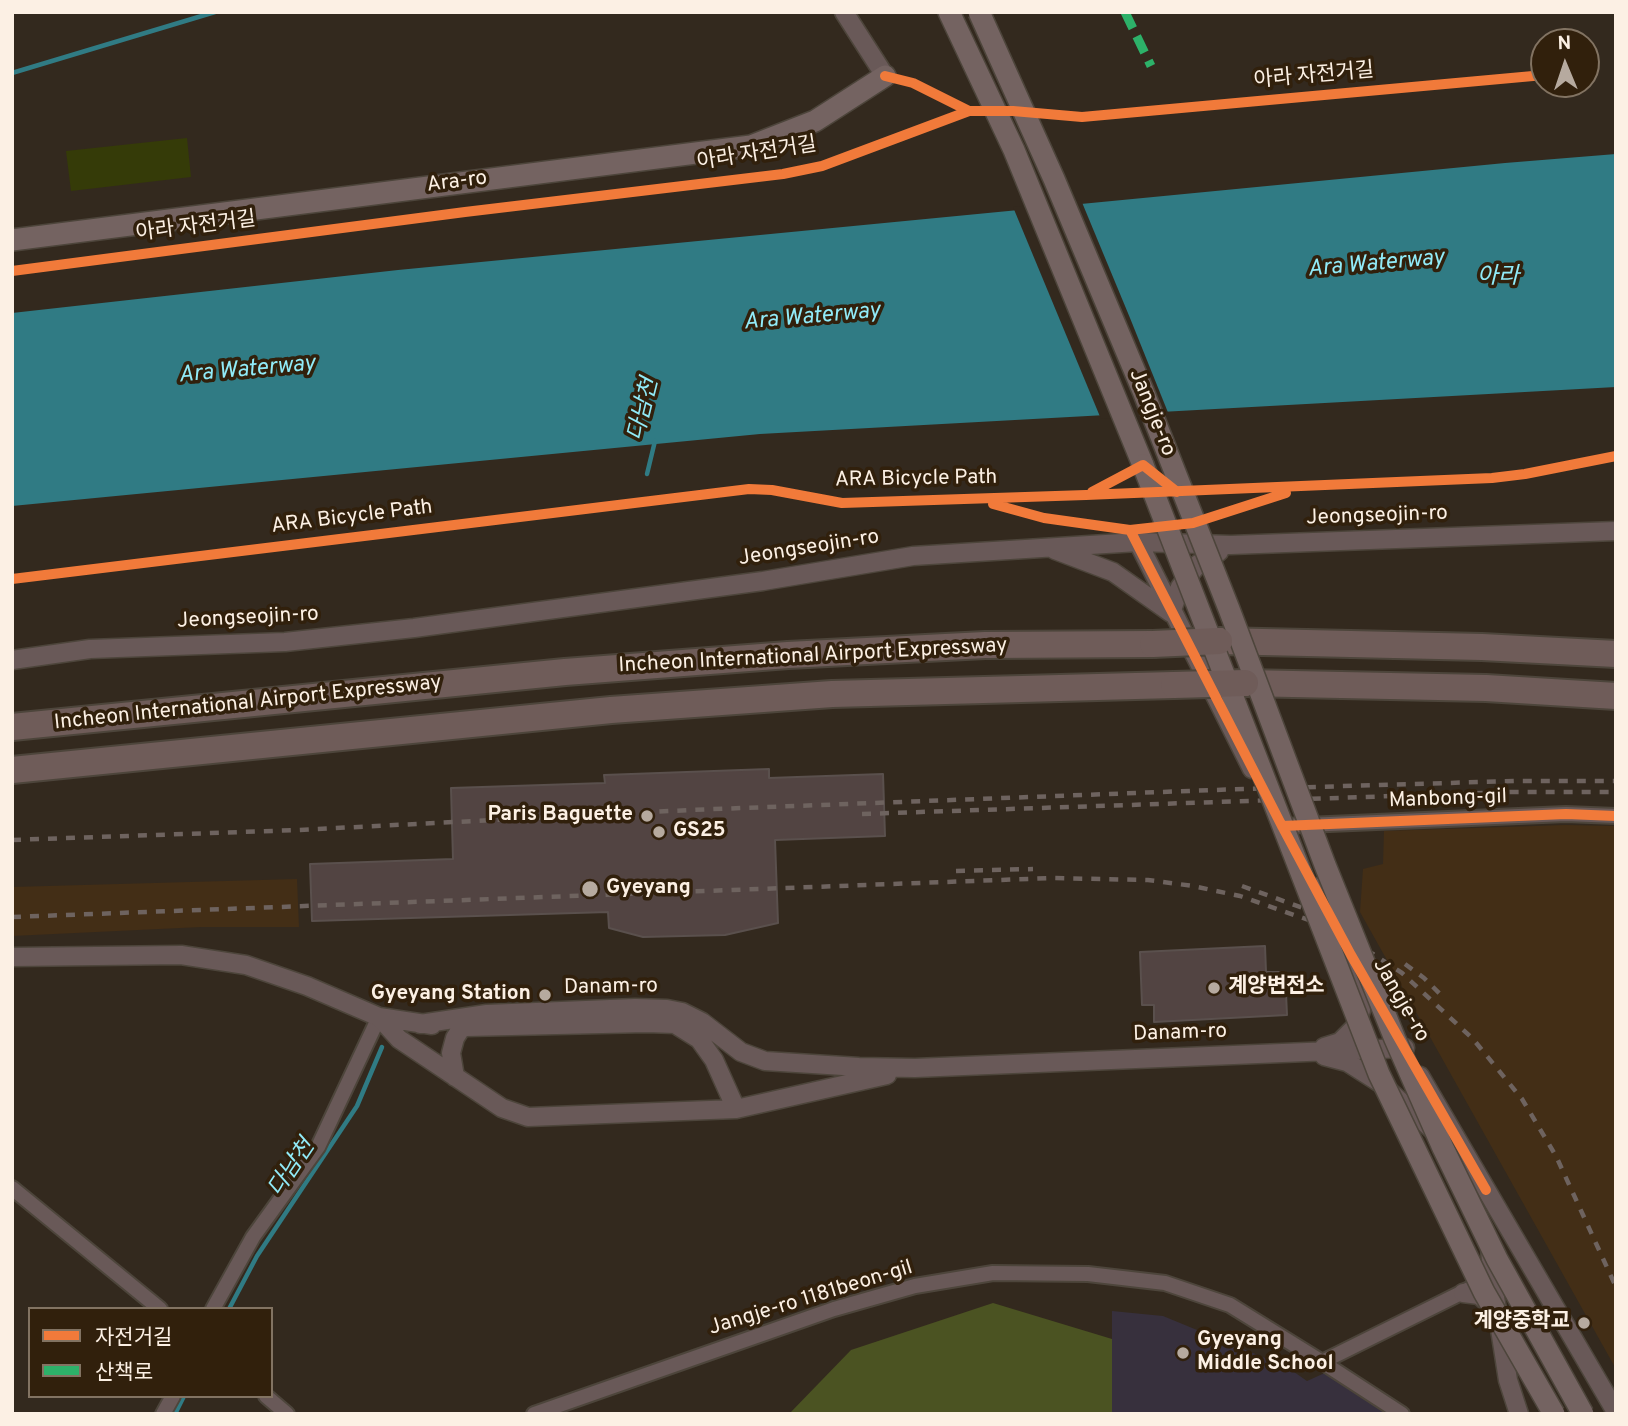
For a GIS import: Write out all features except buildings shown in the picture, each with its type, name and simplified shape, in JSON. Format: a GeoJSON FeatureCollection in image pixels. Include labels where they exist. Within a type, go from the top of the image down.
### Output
{"type":"FeatureCollection","features":[{"type":"Feature","properties":{"kind":"highway","name":"Incheon International Airport Expressway"},"geometry":{"type":"LineString","coordinates":[[12,727],[565,672],[774,656],[985,645],[1220,641],[1482,647],[1616,654]]}},
{"type":"Feature","properties":{"kind":"highway","name":"Incheon International Airport Expressway"},"geometry":{"type":"LineString","coordinates":[[12,770],[611,710],[832,694],[1245,683],[1486,688],[1616,696]]}},
{"type":"Feature","properties":{"kind":"main road","name":"Jangje-ro"},"geometry":{"type":"LineString","coordinates":[[949,12],[1014,150],[1143,465],[1379,1074],[1484,1292],[1554,1414]]}},
{"type":"Feature","properties":{"kind":"main road","name":"Jangje-ro"},"geometry":{"type":"LineString","coordinates":[[979,12],[1054,179],[1143,391],[1229,609],[1325,865],[1401,1051],[1443,1148],[1497,1259],[1583,1414]]}},
{"type":"Feature","properties":{"kind":"main road","name":"Ara-ro"},"geometry":{"type":"LineString","coordinates":[[12,240],[751,146],[815,121],[885,76]]}},
{"type":"Feature","properties":{"kind":"street"},"geometry":{"type":"LineString","coordinates":[[844,12],[885,76]]}},
{"type":"Feature","properties":{"kind":"street","name":"Jeongseojin-ro"},"geometry":{"type":"LineString","coordinates":[[12,660],[90,649],[285,642],[414,628],[763,581],[913,556],[1138,542],[1231,545],[1616,531]]}},
{"type":"Feature","properties":{"kind":"street","name":"Jangje-ro"},"geometry":{"type":"LineString","coordinates":[[1138,542],[1171,613],[1351,955],[1469,1163],[1616,1412]]}},
{"type":"Feature","properties":{"kind":"street"},"geometry":{"type":"LineString","coordinates":[[1048,548],[1113,572],[1171,613],[1180,587],[1198,564],[1231,545]]}},
{"type":"Feature","properties":{"kind":"street","name":"Manbong-gil"},"geometry":{"type":"LineString","coordinates":[[1282,826],[1566,814],[1616,816]]}},
{"type":"Feature","properties":{"kind":"street","name":"Danam-ro"},"geometry":{"type":"LineString","coordinates":[[12,957],[181,955],[246,965],[307,986],[379,1017],[421,1024],[462,1027],[675,1024],[699,1039],[714,1060],[736,1109]]}},
{"type":"Feature","properties":{"kind":"street"},"geometry":{"type":"LineString","coordinates":[[1311,1052],[1340,1042],[1356,1026],[1361,1010],[1351,955]]}},
{"type":"Feature","properties":{"kind":"street","name":"Danam-ro"},"geometry":{"type":"LineString","coordinates":[[421,1024],[487,1014],[667,1009],[682,1012],[702,1022],[741,1052],[765,1062],[790,1065],[915,1068],[1405,1048]]}},
{"type":"Feature","properties":{"kind":"street"},"geometry":{"type":"LineString","coordinates":[[455,1077],[451,1053],[454,1038],[462,1027],[487,1014]]}},
{"type":"Feature","properties":{"kind":"street"},"geometry":{"type":"LineString","coordinates":[[214,1307],[253,1237],[318,1147],[379,1017]]}},
{"type":"Feature","properties":{"kind":"street","name":"Danam-ro"},"geometry":{"type":"LineString","coordinates":[[379,1017],[399,1040],[502,1108],[528,1117],[736,1109],[915,1068]]}},
{"type":"Feature","properties":{"kind":"street"},"geometry":{"type":"LineString","coordinates":[[1311,1052],[1347,1062],[1380,1083],[1469,1163]]}},
{"type":"Feature","properties":{"kind":"street"},"geometry":{"type":"LineString","coordinates":[[12,1188],[158,1307]]}},
{"type":"Feature","properties":{"kind":"street","name":"Jangje-ro"},"geometry":{"type":"LineString","coordinates":[[1486,1190],[1497,1313],[1508,1380],[1519,1414]]}},
{"type":"Feature","properties":{"kind":"street"},"geometry":{"type":"LineString","coordinates":[[1322,1362],[1528,1259]]}},
{"type":"Feature","properties":{"kind":"street","name":"Jangje-ro 1181beon-gil"},"geometry":{"type":"LineString","coordinates":[[534,1414],[834,1309],[915,1286],[993,1273],[1088,1275],[1165,1283],[1230,1305],[1402,1414]]}},
{"type":"Feature","properties":{"kind":"street"},"geometry":{"type":"LineString","coordinates":[[1463,1293],[1479,1295],[1488,1301],[1497,1313]]}},
{"type":"Feature","properties":{"kind":"street"},"geometry":{"type":"LineString","coordinates":[[163,1414],[172,1398]]}},
{"type":"Feature","properties":{"kind":"street"},"geometry":{"type":"LineString","coordinates":[[268,1398],[287,1414]]}},
{"type":"Feature","properties":{"kind":"shaded area"},"geometry":{"type":"Polygon","coordinates":[[[1616,826],[1616,1369],[1360,912],[1363,869],[1383,864],[1384,831],[1616,826]]]}},
{"type":"Feature","properties":{"kind":"shaded area"},"geometry":{"type":"Polygon","coordinates":[[[297,879],[299,927],[201,927],[12,936],[12,887],[297,879]]]}},
{"type":"Feature","properties":{"kind":"shaded area","name":"Gyeyang Middle School"},"geometry":{"type":"Polygon","coordinates":[[[1112,1311],[1163,1316],[1287,1367],[1307,1381],[1327,1372],[1391,1414],[1112,1414],[1112,1311]]]}},
{"type":"Feature","properties":{"kind":"green space"},"geometry":{"type":"Polygon","coordinates":[[[187,138],[191,177],[71,191],[66,151],[187,138]]]}},
{"type":"Feature","properties":{"kind":"green space"},"geometry":{"type":"Polygon","coordinates":[[[993,1303],[1112,1339],[1112,1414],[789,1414],[851,1350],[993,1303]]]}},
{"type":"Feature","properties":{"kind":"water","name":"아라"},"geometry":{"type":"Polygon","coordinates":[[[1616,154],[1616,387],[760,434],[12,506],[12,313],[398,270],[1616,154]]]}},
{"type":"Feature","properties":{"kind":"pier"},"geometry":{"type":"Polygon","coordinates":[[[1081,200],[1169,415],[1101,419],[1013,207],[1081,200]]]}},
{"type":"Feature","properties":{"kind":"waterway"},"geometry":{"type":"LineString","coordinates":[[12,73],[215,12]]}},
{"type":"Feature","properties":{"kind":"waterway","name":"다남천"},"geometry":{"type":"LineString","coordinates":[[647,474],[655,441]]}},
{"type":"Feature","properties":{"kind":"waterway","name":"다남천"},"geometry":{"type":"LineString","coordinates":[[230,1307],[257,1256],[357,1106],[382,1047]]}},
{"type":"Feature","properties":{"kind":"waterway","name":"다남천"},"geometry":{"type":"LineString","coordinates":[[175,1414],[183,1398]]}},
{"type":"Feature","properties":{"kind":"railway"},"geometry":{"type":"LineString","coordinates":[[12,840],[1213,790],[1514,781],[1616,781]]}},
{"type":"Feature","properties":{"kind":"railway"},"geometry":{"type":"LineString","coordinates":[[862,814],[1513,792],[1616,792]]}},
{"type":"Feature","properties":{"kind":"railway"},"geometry":{"type":"LineString","coordinates":[[956,871],[1033,869]]}},
{"type":"Feature","properties":{"kind":"railway"},"geometry":{"type":"LineString","coordinates":[[12,917],[1052,878],[1148,880],[1240,896],[1320,924],[1373,954],[1402,973],[1473,1039],[1522,1099],[1556,1156],[1616,1287]]}},
{"type":"Feature","properties":{"kind":"railway"},"geometry":{"type":"LineString","coordinates":[[1242,886],[1314,912]]}},
{"type":"Feature","properties":{"kind":"railway"},"geometry":{"type":"LineString","coordinates":[[1405,964],[1442,996]]}},
{"type":"Feature","properties":{"kind":"marked path"},"geometry":{"type":"LineString","coordinates":[[1125,12],[1151,66]]}},
{"type":"Feature","properties":{"kind":"cycle path"},"geometry":{"type":"LineString","coordinates":[[885,76],[913,83],[969,111]]}},
{"type":"Feature","properties":{"kind":"cycle path","name":"아라 자전거길"},"geometry":{"type":"LineString","coordinates":[[12,271],[783,174],[822,166],[969,111],[1013,111],[1082,117],[1530,76]]}},
{"type":"Feature","properties":{"kind":"cycle path","name":"ARA Bicycle Path"},"geometry":{"type":"LineString","coordinates":[[12,579],[749,489],[772,490],[842,503],[1086,495],[1492,478],[1616,456]]}},
{"type":"Feature","properties":{"kind":"cycle path"},"geometry":{"type":"LineString","coordinates":[[1092,492],[1143,465],[1177,492]]}},
{"type":"Feature","properties":{"kind":"cycle path","name":"ARA Bicycle Path"},"geometry":{"type":"LineString","coordinates":[[993,504],[1044,518],[1130,530],[1193,523],[1286,493]]}},
{"type":"Feature","properties":{"kind":"cycle path"},"geometry":{"type":"LineString","coordinates":[[1130,530],[1351,955],[1486,1190]]}},
{"type":"Feature","properties":{"kind":"cycle path"},"geometry":{"type":"LineString","coordinates":[[1282,826],[1566,814],[1616,816]]}},
{"type":"Feature","properties":{"kind":"place","name":"Paris Baguette"},"geometry":{"type":"Point","coordinates":[647,816]}},
{"type":"Feature","properties":{"kind":"place","name":"GS25"},"geometry":{"type":"Point","coordinates":[659,832]}},
{"type":"Feature","properties":{"kind":"place","name":"Gyeyang"},"geometry":{"type":"Point","coordinates":[590,889]}},
{"type":"Feature","properties":{"kind":"place","name":"계양변전소"},"geometry":{"type":"Point","coordinates":[1214,988]}},
{"type":"Feature","properties":{"kind":"place","name":"Gyeyang Station"},"geometry":{"type":"Point","coordinates":[545,995]}},
{"type":"Feature","properties":{"kind":"place","name":"계양중학교"},"geometry":{"type":"Point","coordinates":[1584,1323]}},
{"type":"Feature","properties":{"kind":"place","name":"Gyeyang Middle School"},"geometry":{"type":"Point","coordinates":[1183,1353]}},
{"type":"Feature","properties":{"kind":"water label","name":"Ara Waterway"},"geometry":{"type":"Point","coordinates":[1376,265]}},
{"type":"Feature","properties":{"kind":"water label","name":"Ara Waterway"},"geometry":{"type":"Point","coordinates":[812,318]}},
{"type":"Feature","properties":{"kind":"water label","name":"Ara Waterway"},"geometry":{"type":"Point","coordinates":[247,371]}}]}
